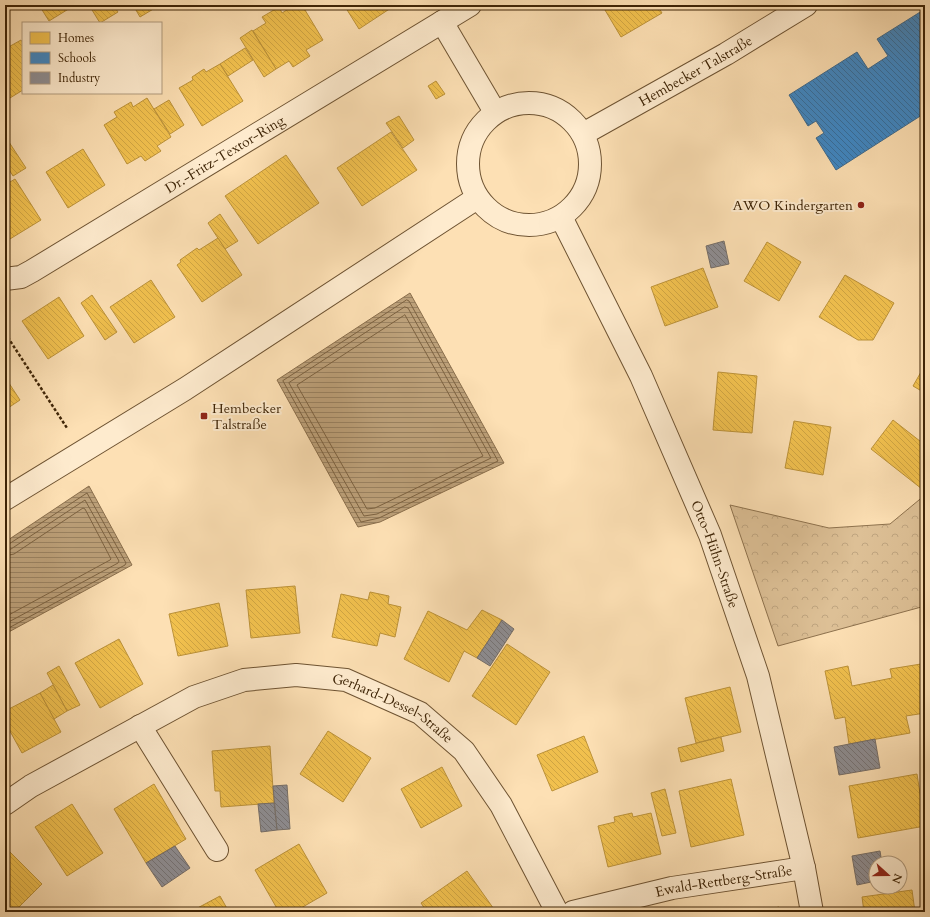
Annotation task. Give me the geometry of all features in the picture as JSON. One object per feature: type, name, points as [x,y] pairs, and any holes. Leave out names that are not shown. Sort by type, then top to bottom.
[{"type":"street","name":"Dr.-Fritz-Textor-Ring","points":[[5,279],[21,277],[32,271],[470,5]]},
{"type":"street","name":"Hembecker Talstraße","points":[[583,134],[726,54],[806,5]]},
{"type":"street","points":[[442,22],[495,112]]},
{"type":"street","points":[[533,102],[553,107],[570,118],[583,134],[589,153],[589,174],[582,194],[569,210],[561,216],[551,221],[531,226],[510,223],[492,213],[477,198],[469,178],[468,156],[474,136],[487,119],[495,112],[514,104],[533,102]]},
{"type":"street","points":[[5,499],[185,389],[477,198]]},
{"type":"street","name":"Otto-Hühn-Straße","points":[[561,216],[641,376],[710,535],[758,676],[804,868],[812,912]]},
{"type":"street","name":"Gerhard-Dessel-Straße","points":[[5,804],[31,786],[194,697],[244,680],[296,675],[346,680],[420,713],[464,751],[501,805],[557,912]]},
{"type":"street","points":[[140,726],[216,850]]},
{"type":"street","name":"Ewald-Rettberg-Straße","points":[[573,912],[672,888],[804,868]]},
{"type":"path","points":[[5,332],[65,425]]},
{"type":"green space","points":[[925,495],[925,606],[778,646],[730,505],[829,528],[890,524]]},
{"type":"water","points":[[410,293],[504,463],[380,522],[358,527],[277,380]]},
{"type":"water","points":[[89,486],[132,565],[5,634],[5,542]]},
{"type":"building: Homes","points":[[39,5],[75,5],[49,21]]},
{"type":"building: Homes","points":[[89,5],[113,5],[118,12],[99,22]]},
{"type":"building: Homes","points":[[133,5],[160,5],[140,17]]},
{"type":"building: Homes","points":[[295,5],[302,5],[323,40],[306,50],[310,56],[293,67],[289,61],[276,69],[253,31],[266,23],[262,17],[279,7],[282,13]]},
{"type":"building: Homes","points":[[344,5],[394,5],[394,6],[359,29]]},
{"type":"building: Homes","points":[[602,5],[657,5],[662,13],[621,37]]},
{"type":"building: Homes","points":[[252,30],[276,69],[264,77],[240,38]]},
{"type":"building: Homes","points":[[21,40],[22,42],[22,91],[5,101],[5,49]]},
{"type":"building: Homes","points":[[245,48],[253,60],[228,76],[220,64]]},
{"type":"building: Homes","points":[[220,64],[243,101],[202,126],[179,88],[193,80],[192,77],[204,69],[206,72]]},
{"type":"building: Homes","points":[[436,81],[445,94],[436,99],[428,86]]},
{"type":"building: Homes","points":[[147,98],[171,137],[157,146],[161,151],[145,161],[141,156],[127,164],[104,125],[117,117],[114,112],[131,102],[133,107]]},
{"type":"building: Homes","points":[[169,100],[184,125],[170,134],[154,109]]},
{"type":"building: Homes","points":[[399,116],[414,140],[403,148],[386,123]]},
{"type":"building: Homes","points":[[391,132],[417,170],[362,206],[337,168]]},
{"type":"building: Homes","points":[[5,136],[26,168],[13,176],[5,163]]},
{"type":"building: Homes","points":[[83,149],[105,185],[68,208],[46,172]]},
{"type":"building: Homes","points":[[286,155],[319,203],[258,244],[225,196]]},
{"type":"building: Homes","points":[[15,179],[41,220],[5,242],[5,185]]},
{"type":"building: Homes","points":[[220,214],[238,241],[225,249],[208,223]]},
{"type":"building: Homes","points":[[218,238],[242,275],[202,302],[177,265],[181,262],[180,260],[197,248],[199,250]]},
{"type":"building: Homes","points":[[767,242],[801,262],[779,301],[744,281]]},
{"type":"building: Homes","points":[[703,268],[718,307],[665,326],[651,287]]},
{"type":"building: Homes","points":[[845,275],[894,303],[873,340],[858,340],[819,317]]},
{"type":"building: Homes","points":[[151,280],[175,317],[134,343],[110,307]]},
{"type":"building: Homes","points":[[92,295],[117,332],[105,340],[81,303]]},
{"type":"building: Homes","points":[[59,297],[84,336],[48,359],[22,321]]},
{"type":"building: Homes","points":[[925,365],[925,393],[913,386]]},
{"type":"building: Homes","points":[[718,372],[757,376],[752,433],[713,430]]},
{"type":"building: Homes","points":[[5,377],[20,400],[5,410]]},
{"type":"building: Homes","points":[[893,420],[925,445],[925,485],[922,489],[871,449]]},
{"type":"building: Homes","points":[[794,421],[831,427],[823,475],[785,468]]},
{"type":"building: Homes","points":[[295,586],[300,633],[251,638],[246,590]]},
{"type":"building: Homes","points":[[370,592],[389,596],[388,604],[401,607],[395,637],[380,633],[377,646],[332,637],[341,594],[368,600]]},
{"type":"building: Homes","points":[[219,603],[228,646],[178,656],[169,614]]},
{"type":"building: Homes","points":[[482,610],[502,620],[477,658],[464,651],[449,682],[404,659],[428,611],[467,630]]},
{"type":"building: Homes","points":[[119,639],[143,684],[100,708],[75,663]]},
{"type":"building: Homes","points":[[507,644],[550,672],[516,725],[472,696]]},
{"type":"building: Homes","points":[[921,664],[925,684],[925,713],[906,716],[910,733],[849,744],[845,717],[835,719],[825,671],[848,666],[852,686],[892,678],[890,669]]},
{"type":"building: Homes","points":[[59,666],[80,705],[67,711],[47,673]]},
{"type":"building: Homes","points":[[53,685],[67,711],[54,719],[40,693]]},
{"type":"building: Homes","points":[[730,687],[741,732],[696,743],[685,698]]},
{"type":"building: Homes","points":[[40,693],[61,732],[22,753],[5,722],[5,711]]},
{"type":"building: Homes","points":[[328,731],[371,758],[343,802],[300,774]]},
{"type":"building: Homes","points":[[584,736],[598,772],[552,791],[537,755]]},
{"type":"building: Homes","points":[[721,737],[724,751],[681,762],[678,748]]},
{"type":"building: Homes","points":[[270,746],[274,803],[221,807],[220,791],[215,791],[212,751]]},
{"type":"building: Homes","points":[[442,767],[462,806],[421,828],[401,789]]},
{"type":"building: Homes","points":[[917,774],[925,826],[858,838],[849,786]]},
{"type":"building: Homes","points":[[731,779],[744,835],[691,847],[679,791]]},
{"type":"building: Homes","points":[[154,784],[186,839],[146,863],[114,809]]},
{"type":"building: Homes","points":[[665,789],[676,833],[662,836],[651,793]]},
{"type":"building: Homes","points":[[72,804],[103,853],[67,876],[35,827]]},
{"type":"building: Homes","points":[[632,813],[633,817],[651,813],[661,854],[608,867],[598,826],[615,822],[614,817]]},
{"type":"building: Homes","points":[[299,844],[327,893],[294,912],[279,912],[255,870]]},
{"type":"building: Homes","points":[[5,847],[42,884],[14,912],[5,912]]},
{"type":"building: Homes","points":[[467,871],[496,912],[427,912],[421,903]]},
{"type":"building: Homes","points":[[912,890],[915,912],[864,912],[862,897],[876,895],[908,895],[908,891]]},
{"type":"building: Homes","points":[[220,896],[229,912],[190,912]]},
{"type":"building: Homes","points":[[779,907],[780,912],[754,912]]},
{"type":"building: Schools","points":[[925,9],[925,113],[836,170],[816,138],[824,133],[816,121],[808,126],[789,95],[857,52],[868,69],[888,56],[877,39]]},
{"type":"building: Industry","points":[[724,241],[729,264],[711,268],[706,246]]},
{"type":"building: Industry","points":[[502,620],[514,629],[490,666],[477,658]]},
{"type":"building: Industry","points":[[875,739],[880,768],[839,775],[834,747]]},
{"type":"building: Industry","points":[[287,785],[290,829],[277,830],[273,786]]},
{"type":"building: Industry","points":[[274,803],[277,830],[261,832],[258,804]]},
{"type":"building: Industry","points":[[175,846],[190,868],[162,887],[146,863]]},
{"type":"building: Industry","points":[[880,851],[881,855],[868,855],[868,883],[857,885],[852,856]]},
{"type":"place","name":"AWO Kindergarten","points":[[861,205]]},
{"type":"place","name":"Hembecker Talstraße","points":[[204,416]]}]
